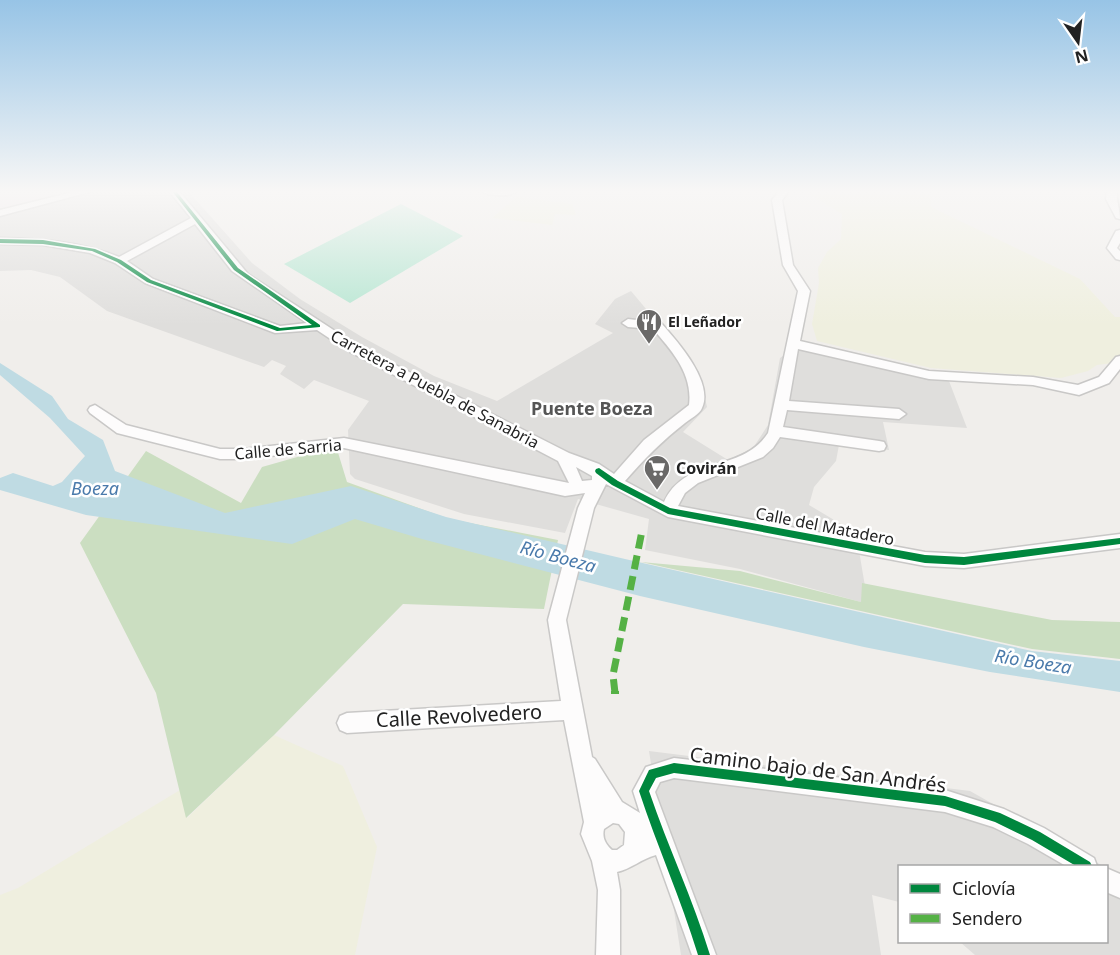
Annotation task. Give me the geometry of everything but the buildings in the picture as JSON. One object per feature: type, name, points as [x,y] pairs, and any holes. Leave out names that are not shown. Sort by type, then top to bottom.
[{"type":"street","points":[[119,261],[170,236]]},
{"type":"street","name":"Carretera a Puebla de Sanabria","points":[[210,236],[236,269],[318,326],[354,349],[564,457],[589,484]]},
{"type":"street","points":[[668,511],[681,487],[754,456],[770,444],[782,405],[804,291],[790,269],[782,236]]},
{"type":"street","points":[[1119,236],[1112,248],[1120,257]]},
{"type":"street","points":[[0,241],[67,245],[93,250],[119,261],[149,281],[279,330],[318,326]]},
{"type":"street","points":[[595,822],[572,710],[557,620],[589,484],[649,444],[696,407],[698,398],[689,369],[657,326],[628,323]]},
{"type":"street","points":[[794,344],[929,375],[1033,381],[1079,390],[1104,380],[1120,360]]},
{"type":"street","points":[[782,405],[900,414]]},
{"type":"street","name":"Calle de Sarria","points":[[95,410],[122,429],[220,454],[243,454],[344,443],[565,490],[589,484]]},
{"type":"street","points":[[775,431],[879,446]]},
{"type":"street","name":"Calle del Matadero","points":[[589,484],[668,511],[925,559],[964,561],[1120,541]]},
{"type":"street","name":"Calle Revolvedero","points":[[347,723],[572,710]]},
{"type":"street","points":[[581,755],[618,811],[635,826],[637,838],[620,856],[609,890],[608,955]]},
{"type":"street","name":"Camino bajo de San Andrés","points":[[648,803],[644,791],[653,774],[674,768],[945,801],[996,817],[1036,836],[1083,865]]},
{"type":"street","points":[[661,843],[620,856],[594,844],[592,833],[595,822],[603,813],[648,803],[704,955]]},
{"type":"shaded area","points":[[0,236],[228,236],[252,263],[300,299],[362,337],[434,376],[497,401],[613,333],[595,324],[615,299],[631,291],[699,372],[707,407],[683,432],[728,460],[753,448],[768,425],[780,358],[797,346],[912,375],[949,381],[967,428],[883,422],[889,450],[839,445],[836,461],[814,487],[809,505],[856,533],[868,604],[740,569],[645,550],[649,519],[578,499],[565,533],[464,514],[355,479],[350,474],[348,430],[369,401],[314,380],[304,389],[280,374],[286,366],[272,360],[264,367],[107,311],[60,277],[31,270],[0,271]]},
{"type":"shaded area","points":[[649,751],[970,791],[1101,865],[898,865],[898,902],[872,895],[881,955],[681,955]]},
{"type":"shaded area","points":[[1108,869],[1120,876],[1120,955],[975,955],[961,943],[1108,943]]},
{"type":"green space","points":[[339,236],[463,236],[350,303],[284,264]]},
{"type":"green space","points":[[841,236],[990,236],[1080,279],[1115,317],[1120,317],[1120,362],[1097,365],[1088,371],[1061,378],[931,368],[817,341],[812,324],[819,283],[818,268],[827,252],[841,239]]},
{"type":"green space","points":[[336,446],[347,482],[449,519],[558,540],[544,609],[403,604],[274,735],[186,818],[156,693],[80,543],[146,451],[241,503],[262,467]]},
{"type":"green space","points":[[641,562],[740,571],[861,602],[862,583],[1052,620],[1120,622],[1120,659],[1032,649]]},
{"type":"green space","points":[[274,735],[343,766],[377,847],[355,955],[0,955],[0,895],[18,888],[180,790],[187,818]]},
{"type":"water","name":"Boeza","points":[[0,363],[52,396],[68,419],[103,440],[115,471],[225,513],[351,486],[446,517],[625,559],[1032,651],[1120,661],[1120,692],[990,672],[864,647],[640,596],[422,539],[355,519],[292,544],[86,515],[0,490],[0,478],[13,473],[53,486],[62,482],[85,456],[50,418],[0,375]]},
{"type":"marked path","points":[[615,694],[613,675],[642,531]]},
{"type":"cycle path","points":[[209,236],[236,269],[318,326]]},
{"type":"cycle path","points":[[0,241],[43,242],[93,250],[119,261],[149,281],[279,330],[318,326]]},
{"type":"cycle path","points":[[599,471],[615,483],[668,511],[925,559],[964,561],[1120,541]]},
{"type":"cycle path","points":[[704,955],[644,791],[653,774],[674,768],[945,801],[996,817],[1036,836],[1084,865]]},
{"type":"place","name":"El Leñador","points":[[649,345]]},
{"type":"place","name":"Covirán","points":[[657,491]]},
{"type":"district","name":"Puente Boeza","points":[[592,409]]},
{"type":"water label","name":"Río Boeza","points":[[558,557]]},
{"type":"water label","name":"Río Boeza","points":[[1033,662]]}]
